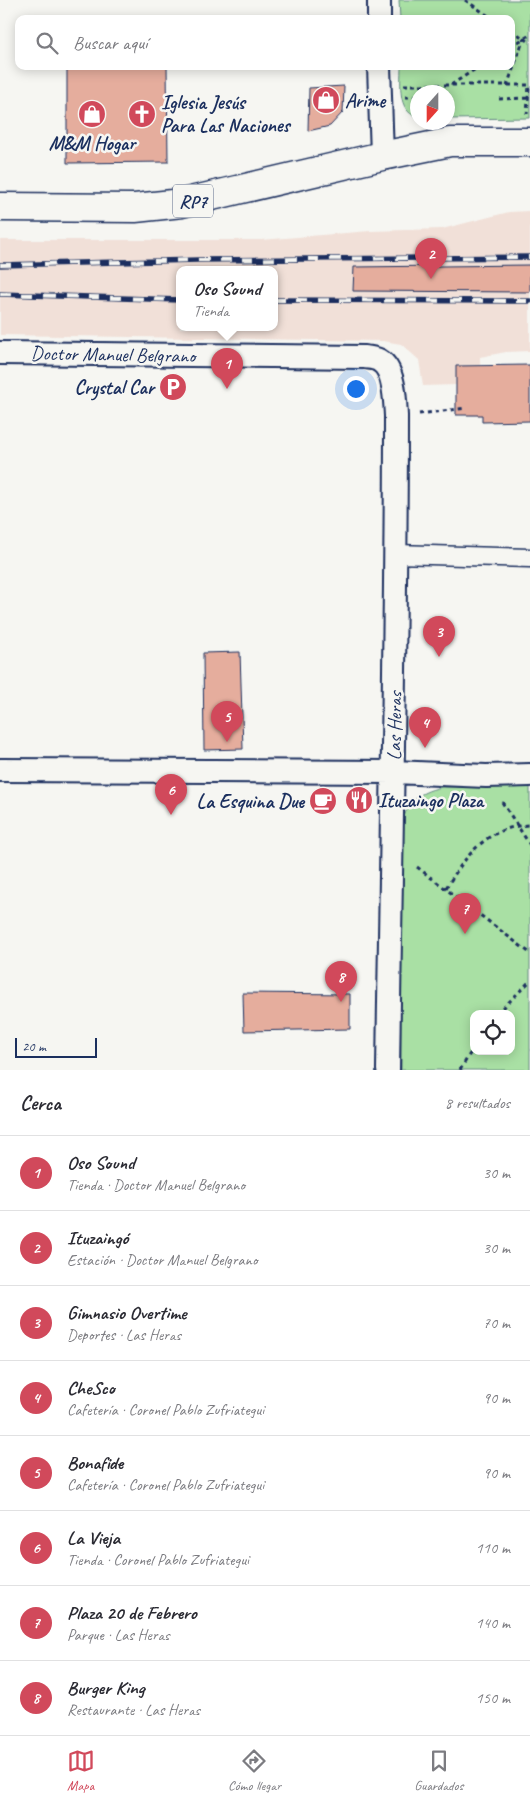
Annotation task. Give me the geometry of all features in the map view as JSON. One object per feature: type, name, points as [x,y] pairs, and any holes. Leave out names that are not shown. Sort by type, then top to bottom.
[{"type":"main road","name":"RP7","points":[[0,207],[136,208],[182,203],[450,142],[527,142]]},
{"type":"street","points":[[379,0],[379,15]]},
{"type":"street","points":[[379,75],[382,156]]},
{"type":"street","name":"Doctor Manuel Belgrano","points":[[0,353],[365,356],[380,360],[387,368],[393,382]]},
{"type":"street","name":"Las Heras","points":[[388,1070],[396,554],[396,416],[393,382]]},
{"type":"street","points":[[396,554],[530,558]]},
{"type":"street","points":[[0,770],[394,772],[486,776],[530,775]]},
{"type":"path","points":[[465,0],[488,15]]},
{"type":"path","points":[[515,32],[530,42]]},
{"type":"path","points":[[515,44],[530,35]]},
{"type":"path","points":[[515,63],[524,38]]},
{"type":"path","points":[[379,75],[450,85],[474,70]]},
{"type":"path","points":[[507,86],[513,70]]},
{"type":"path","points":[[455,85],[529,86],[527,142]]},
{"type":"path","points":[[498,99],[528,98]]},
{"type":"path","points":[[396,416],[466,408]]},
{"type":"path","points":[[486,776],[530,845]]},
{"type":"path","points":[[446,888],[470,853],[498,832],[517,825],[530,825]]},
{"type":"path","points":[[391,845],[530,953]]},
{"type":"path","points":[[501,1010],[530,981]]},
{"type":"path","points":[[460,1070],[470,1054]]},
{"type":"shaded area","points":[[530,211],[530,351],[506,352],[480,357],[481,416],[458,415],[456,385],[423,386],[419,360],[401,344],[383,341],[0,335],[0,240],[261,240],[370,231],[442,229],[509,212]]},
{"type":"green space","points":[[399,0],[530,0],[530,118],[455,119],[455,85],[410,85],[410,113],[406,109],[401,89],[401,70],[515,70],[515,15],[400,15]]},
{"type":"green space","points":[[442,787],[530,787],[530,1070],[401,1070],[400,829],[409,806],[425,792]]},
{"type":"building","points":[[67,70],[167,70],[168,162],[67,163]]},
{"type":"building","name":"Arime","points":[[344,86],[343,112],[330,126],[308,131],[309,88]]},
{"type":"building","points":[[530,265],[530,292],[353,291],[354,267]]},
{"type":"building","points":[[530,365],[530,421],[482,422],[482,415],[456,415],[456,366]]},
{"type":"building","points":[[240,652],[243,749],[204,750],[203,653]]},
{"type":"building","points":[[243,993],[350,994],[350,1029],[244,1031]]},
{"type":"railway","points":[[0,265],[198,260],[530,257]]},
{"type":"railway","points":[[0,294],[176,300]]},
{"type":"railway","points":[[278,300],[530,301]]},
{"type":"place","name":"Arime","points":[[326,100]]},
{"type":"place","name":"M&M Hogar","points":[[92,114]]},
{"type":"place","name":"Iglesia Jesús Para Las Naciones","points":[[142,114]]},
{"type":"place","name":"Ituzaingó","points":[[431,279]]},
{"type":"place","name":"Crystal Car","points":[[173,387]]},
{"type":"place","name":"Oso Sound","points":[[227,389]]},
{"type":"place","name":"Gimnasio Overtime","points":[[439,657]]},
{"type":"place","name":"Bonafide","points":[[227,742]]},
{"type":"place","name":"CheSco","points":[[425,748]]},
{"type":"place","name":"Ituzaingo Plaza","points":[[359,800]]},
{"type":"place","name":"La Esquina Due","points":[[323,801]]},
{"type":"place","name":"La Vieja","points":[[171,815]]},
{"type":"place","name":"Plaza 20 de Febrero","points":[[465,934]]},
{"type":"place","name":"Burger King","points":[[341,1002]]}]
